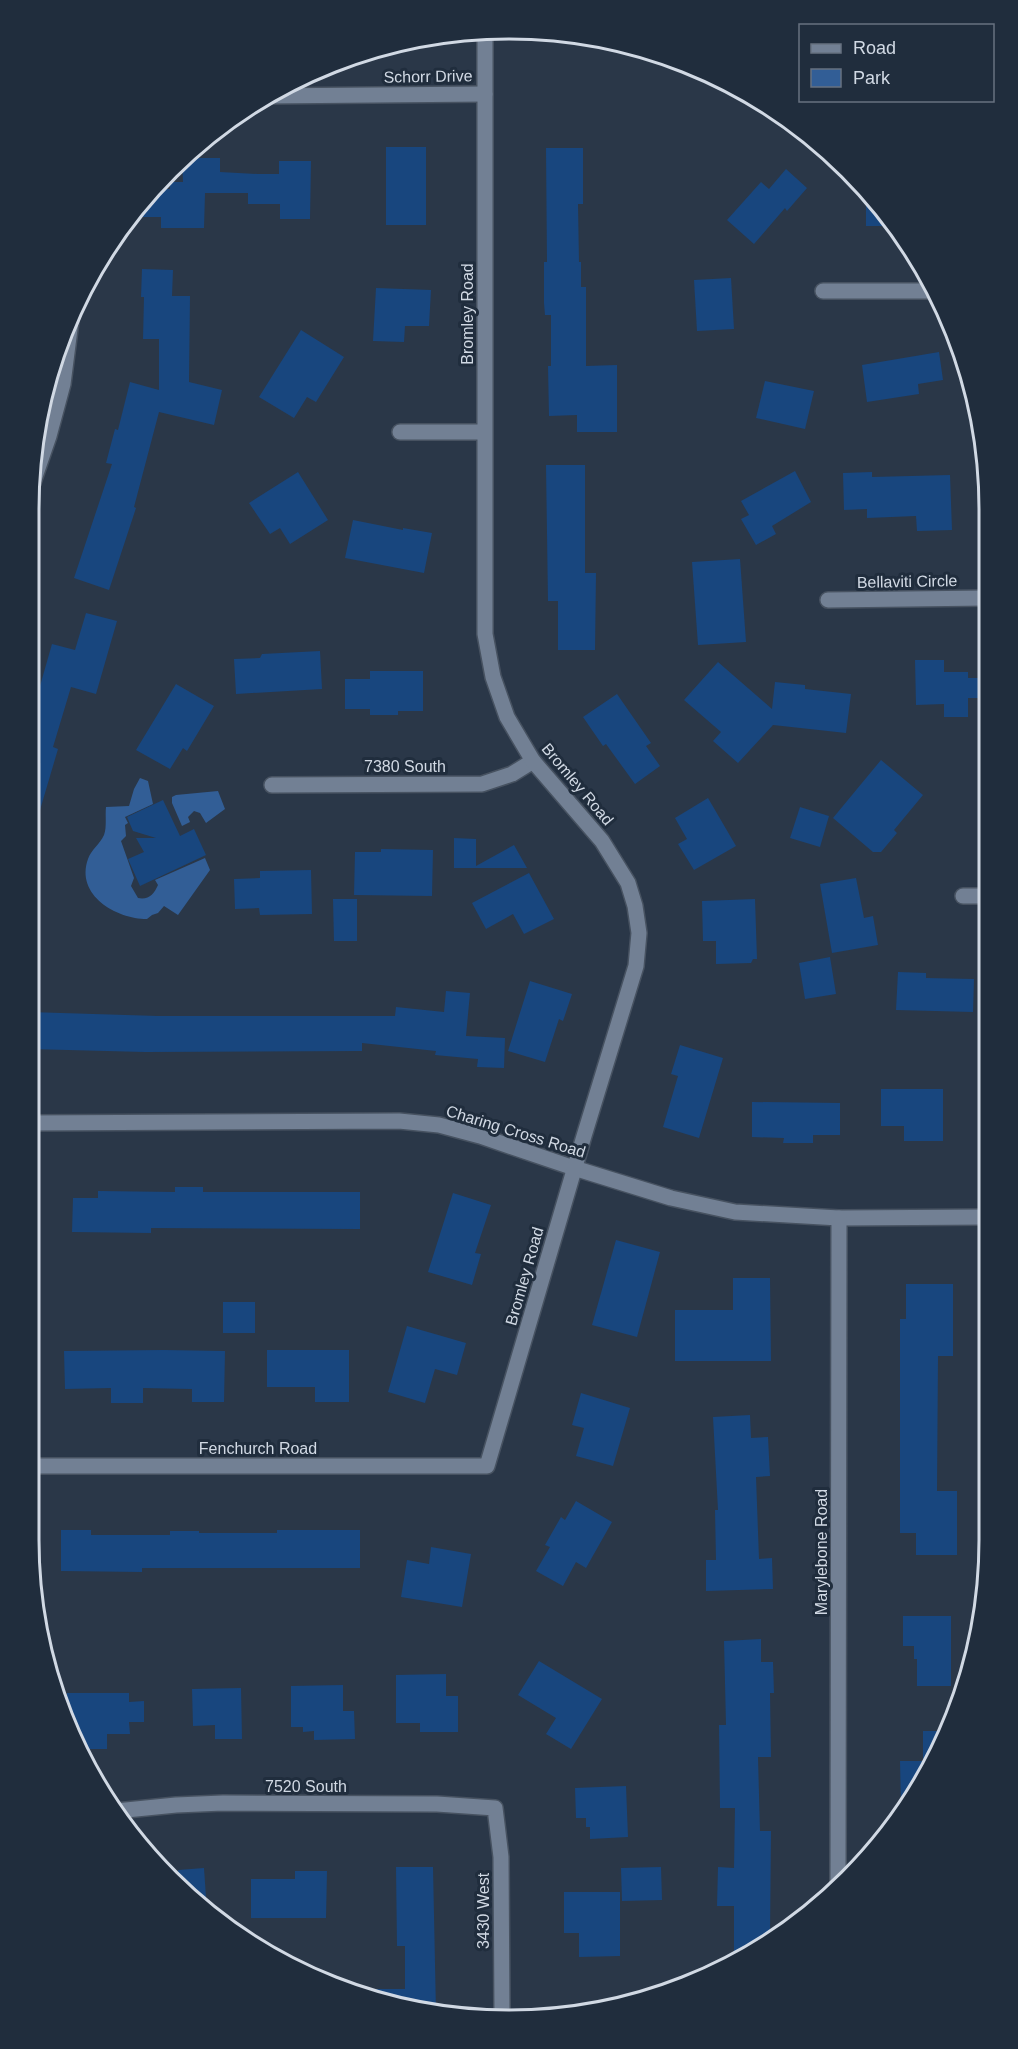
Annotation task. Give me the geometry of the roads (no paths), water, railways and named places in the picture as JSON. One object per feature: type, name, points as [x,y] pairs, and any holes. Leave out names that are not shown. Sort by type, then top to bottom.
[{"type":"street","name":"Bromley Road","points":[[485,40],[485,634],[493,677],[507,717],[533,762],[602,841],[628,884],[635,906],[639,933],[636,966],[487,1466]]},
{"type":"street","name":"Schorr Drive","points":[[285,96],[485,94]]},
{"type":"street","points":[[824,291],[925,291]]},
{"type":"street","points":[[46,427],[63,384],[67,349]]},
{"type":"street","points":[[400,432],[484,432]]},
{"type":"street","name":"Bellaviti Circle","points":[[828,600],[979,598]]},
{"type":"street","name":"7380 South","points":[[272,785],[482,784],[512,774],[533,762]]},
{"type":"street","points":[[963,896],[979,896]]},
{"type":"street","name":"Charing Cross Road","points":[[39,1123],[399,1121],[439,1125],[480,1136],[671,1198],[735,1212],[839,1218],[979,1217]]},
{"type":"street","name":"Marylebone Road","points":[[838,1875],[839,1218]]},
{"type":"street","name":"Fenchurch Road","points":[[39,1466],[487,1466]]},
{"type":"street","name":"7520 South","points":[[125,1810],[223,1803],[437,1804],[495,1808]]},
{"type":"street","name":"3430 West","points":[[495,1808],[501,1857],[502,2010]]}]
